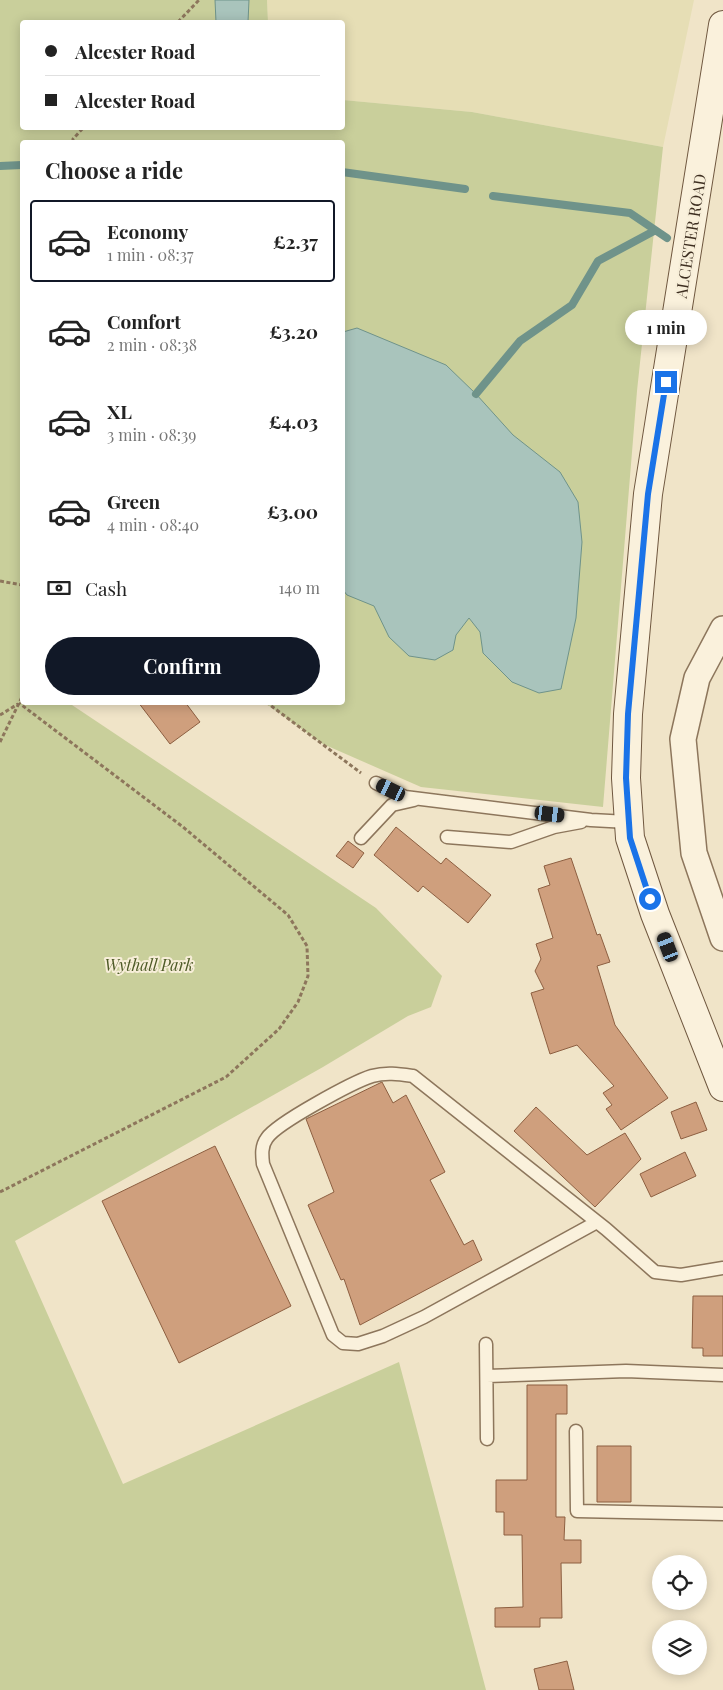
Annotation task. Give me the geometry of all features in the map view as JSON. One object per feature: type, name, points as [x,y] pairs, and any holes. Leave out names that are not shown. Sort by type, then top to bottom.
[{"type":"street","name":"ALCESTER ROAD","points":[[723,25],[718,85],[648,494],[628,714],[626,778],[630,838],[656,914],[723,1087]]},
{"type":"street","points":[[723,629],[697,678],[683,739],[694,853],[723,938]]},
{"type":"lane","points":[[376,783],[406,797],[591,820],[628,822]]},
{"type":"lane","points":[[361,838],[392,805],[419,799]]},
{"type":"lane","points":[[447,837],[512,842],[554,828],[591,820]]},
{"type":"lane","points":[[596,1222],[424,1317],[383,1336],[358,1344],[343,1342],[333,1335],[264,1164],[262,1151],[266,1138],[276,1129],[345,1089],[370,1077],[391,1073],[413,1076],[596,1222],[655,1272],[681,1275],[723,1268]]},
{"type":"lane","points":[[486,1344],[488,1376],[487,1439]]},
{"type":"lane","points":[[488,1376],[626,1371],[723,1375]]},
{"type":"lane","points":[[576,1431],[577,1511],[723,1514]]},
{"type":"path","points":[[180,20],[199,0]]},
{"type":"path","points":[[73,140],[81,130]]},
{"type":"path","points":[[0,582],[20,584]]},
{"type":"path","points":[[0,715],[19,704]]},
{"type":"path","points":[[0,742],[19,704]]},
{"type":"path","points":[[0,1192],[226,1077],[279,1029],[298,1002],[308,976],[307,946],[288,915],[183,828],[20,705]]},
{"type":"path","points":[[270,705],[376,783]]},
{"type":"shaded area","points":[[267,0],[694,0],[663,147],[472,112],[345,100],[345,20],[268,20]]},
{"type":"green space","name":"Wythall Park","points":[[0,0],[267,0],[268,20],[20,20],[20,130],[345,130],[345,100],[472,112],[663,147],[637,391],[603,807],[421,787],[323,744],[268,705],[345,705],[345,140],[20,140],[20,705],[72,705],[376,908],[442,976],[431,1007],[408,1016],[323,1067],[15,1241],[123,1484],[399,1362],[486,1690],[0,1690]]},
{"type":"water","points":[[215,0],[249,0],[248,20],[216,20]]},
{"type":"water","points":[[357,328],[446,365],[476,394],[513,435],[560,472],[578,502],[582,542],[576,618],[561,689],[539,693],[512,682],[483,653],[480,632],[469,618],[456,635],[453,650],[435,660],[409,656],[389,637],[374,606],[345,592],[345,331]]},
{"type":"building","points":[[140,705],[187,705],[200,722],[170,744]]},
{"type":"building","points":[[396,827],[441,864],[446,858],[491,895],[468,923],[423,886],[418,892],[374,855]]},
{"type":"building","points":[[348,841],[364,853],[353,868],[336,856]]},
{"type":"building","points":[[571,858],[597,935],[600,934],[610,962],[597,966],[615,1025],[668,1098],[621,1130],[606,1109],[612,1105],[603,1093],[614,1086],[577,1045],[550,1054],[531,993],[544,989],[535,971],[541,959],[536,944],[553,938],[538,889],[550,885],[544,866]]},
{"type":"building","points":[[382,1082],[393,1103],[406,1095],[445,1172],[430,1180],[464,1245],[473,1240],[482,1260],[360,1325],[344,1279],[341,1280],[308,1205],[334,1192],[306,1119]]},
{"type":"building","points":[[696,1102],[707,1130],[681,1139],[671,1112]]},
{"type":"building","points":[[536,1107],[587,1155],[625,1133],[641,1159],[595,1207],[514,1131]]},
{"type":"building","points":[[215,1146],[291,1306],[179,1363],[102,1201]]},
{"type":"building","points":[[685,1152],[696,1176],[651,1197],[640,1174]]},
{"type":"building","points":[[693,1296],[723,1296],[723,1356],[703,1356],[703,1348],[692,1348]]},
{"type":"building","points":[[527,1385],[567,1385],[567,1414],[556,1414],[556,1517],[565,1517],[564,1540],[581,1540],[581,1563],[561,1563],[562,1618],[540,1618],[540,1627],[495,1627],[495,1608],[523,1607],[522,1535],[504,1535],[504,1512],[496,1512],[496,1480],[527,1480]]},
{"type":"building","points":[[597,1446],[631,1446],[631,1502],[597,1502]]},
{"type":"building","points":[[567,1661],[574,1690],[539,1690],[534,1669]]},
{"type":"waterway","points":[[0,166],[20,165]]},
{"type":"waterway","points":[[345,172],[465,189]]},
{"type":"waterway","points":[[493,196],[630,213],[667,238]]},
{"type":"waterway","points":[[476,394],[520,341],[572,305],[598,261],[654,231]]},
{"type":"route","points":[[650,899],[630,838],[626,778],[628,714],[648,494],[666,382]]}]
